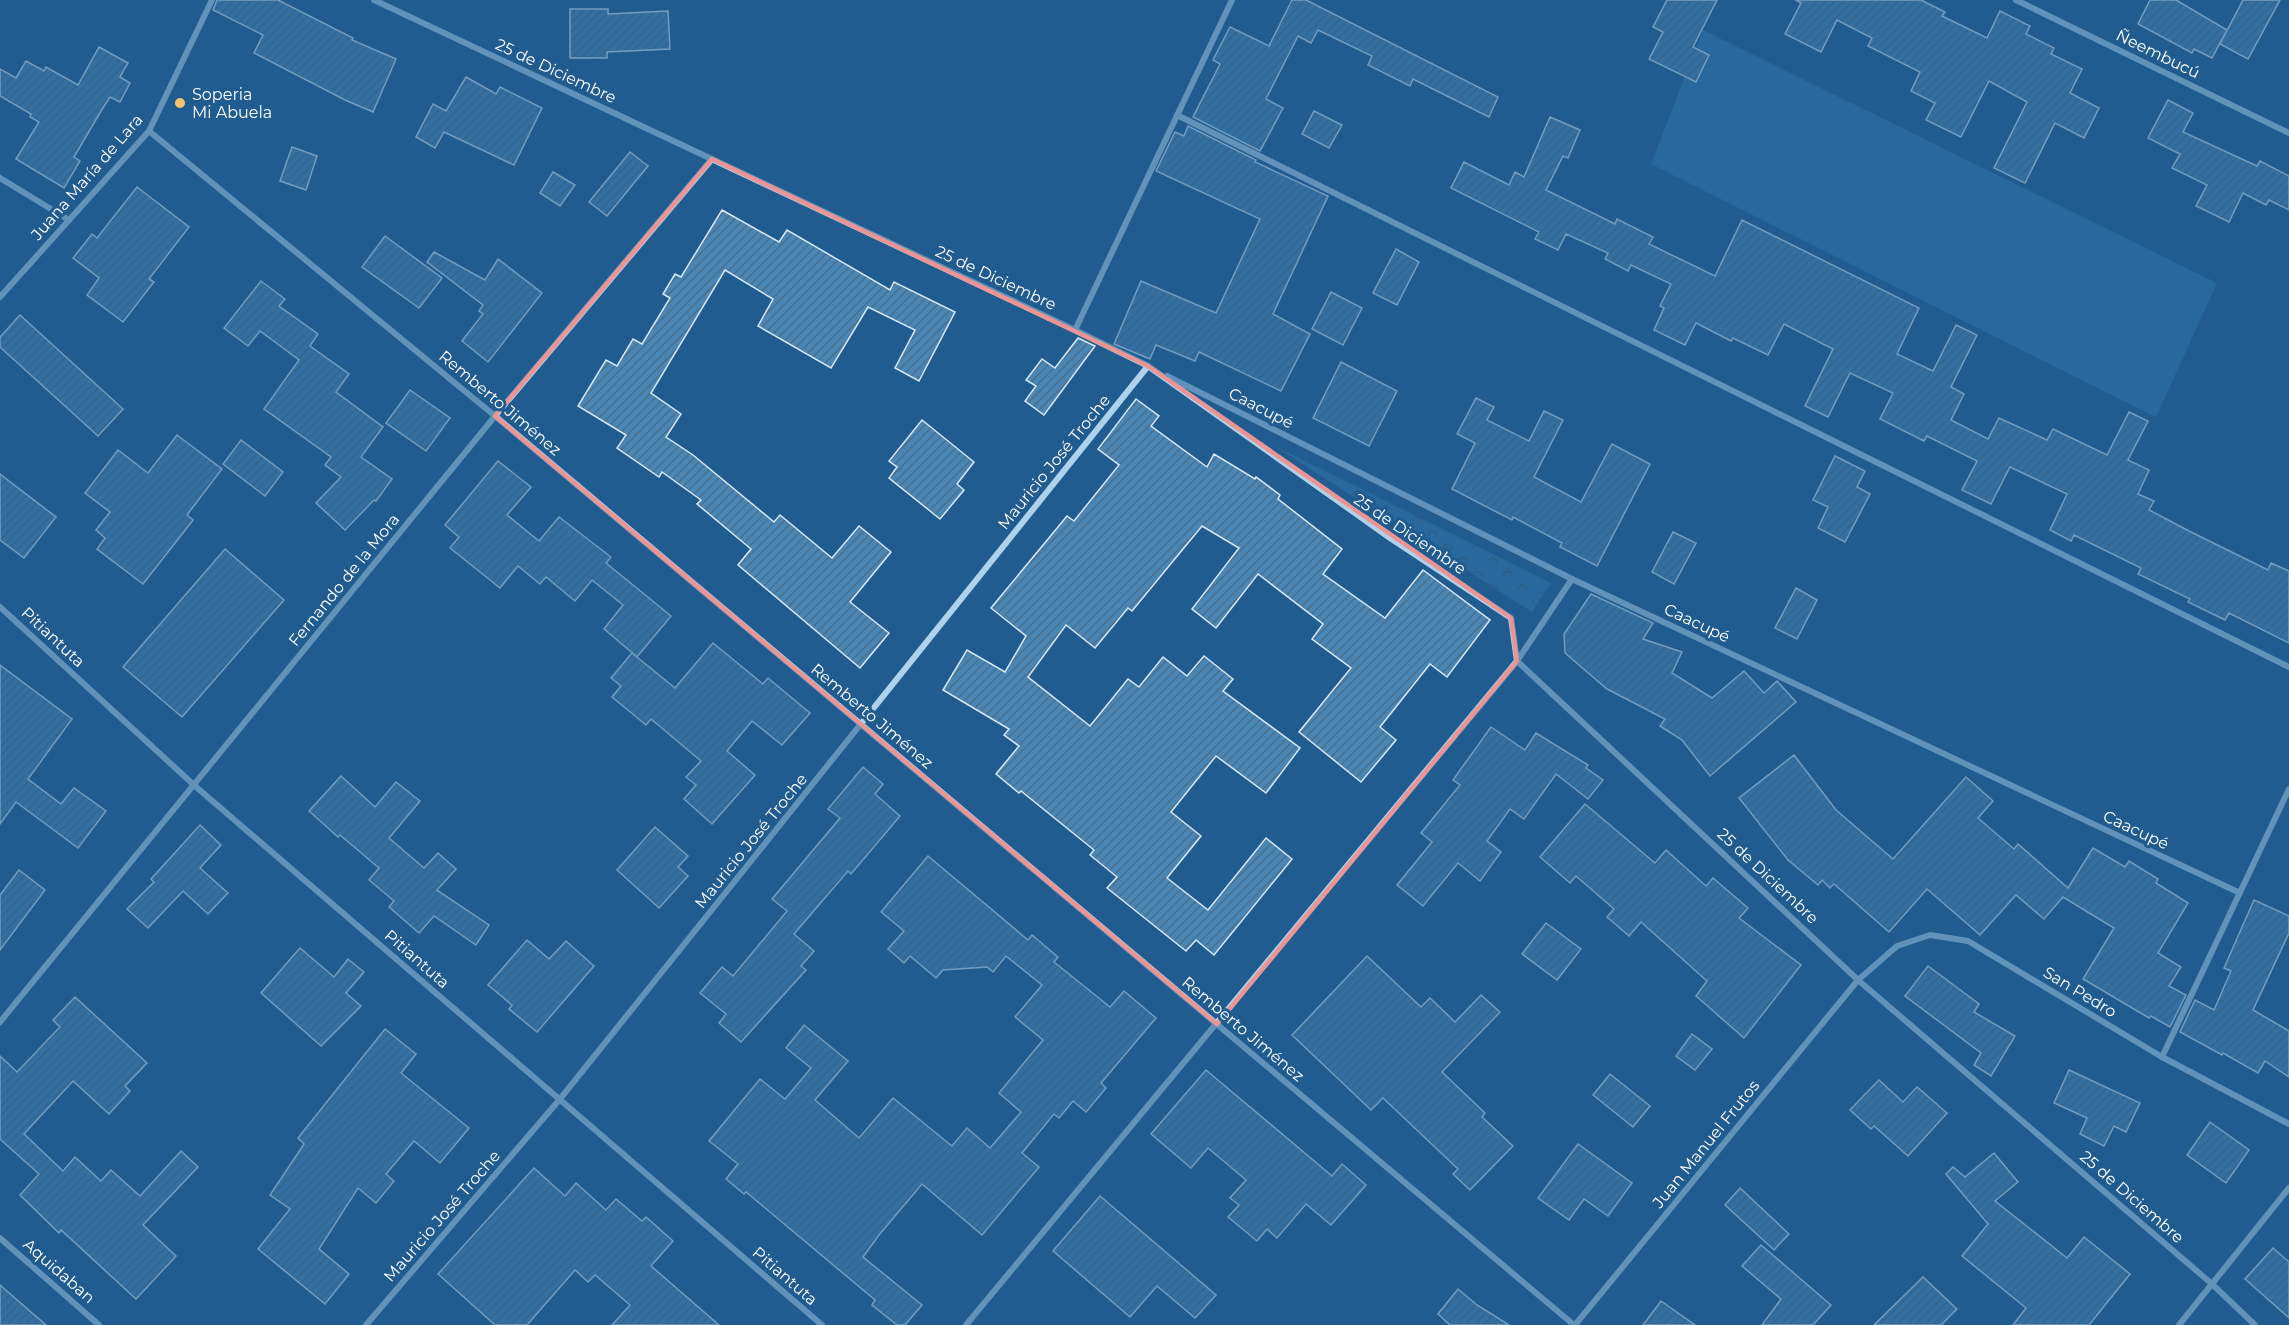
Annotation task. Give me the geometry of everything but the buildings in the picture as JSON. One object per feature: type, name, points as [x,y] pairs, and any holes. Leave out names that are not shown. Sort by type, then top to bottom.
[{"type":"street","name":"Juana María de Lara","points":[[0,297],[149,131],[212,0]]},
{"type":"street","name":"25 de Diciembre","points":[[374,0],[1148,366],[1381,531],[1511,618],[1517,661],[1858,980],[2212,1284],[2255,1325]]},
{"type":"street","points":[[1075,330],[1232,0]]},
{"type":"street","name":"Ñeembucú","points":[[2016,0],[2289,133]]},
{"type":"street","points":[[1177,115],[2289,667]]},
{"type":"street","name":"Remberto Jiménez","points":[[149,131],[495,416],[1575,1325]]},
{"type":"street","name":"Fernando de la Mora","points":[[0,1022],[495,416],[712,159]]},
{"type":"street","points":[[0,178],[69,220]]},
{"type":"street","name":"Caacupé","points":[[1148,366],[1572,579],[2240,893]]},
{"type":"street","name":"Mauricio José Troche","points":[[366,1325],[560,1099],[1148,366]]},
{"type":"street","points":[[966,1325],[1517,661],[1572,579]]},
{"type":"street","name":"Pitiantuta","points":[[0,607],[195,786],[822,1325]]},
{"type":"street","points":[[2162,1057],[2289,789]]},
{"type":"street","name":"San Pedro","points":[[1858,980],[1896,946],[1930,935],[1968,941],[2162,1057],[2289,1124]]},
{"type":"street","name":"Juan Manuel Frutos","points":[[1575,1325],[1858,980]]},
{"type":"street","points":[[2179,1325],[2289,1188]]},
{"type":"street","name":"Aquidaban","points":[[0,1238],[99,1325]]},
{"type":"highlighted area","points":[[712,159],[1148,366],[1511,618],[1517,661],[1217,1024],[495,416]]},
{"type":"green space","points":[[1703,30],[2217,283],[2156,417],[1651,164]]},
{"type":"green space","points":[[1273,445],[1551,583],[1532,612]]},
{"type":"place","name":"Soperia Mi Abuela","points":[[180,103]]}]
